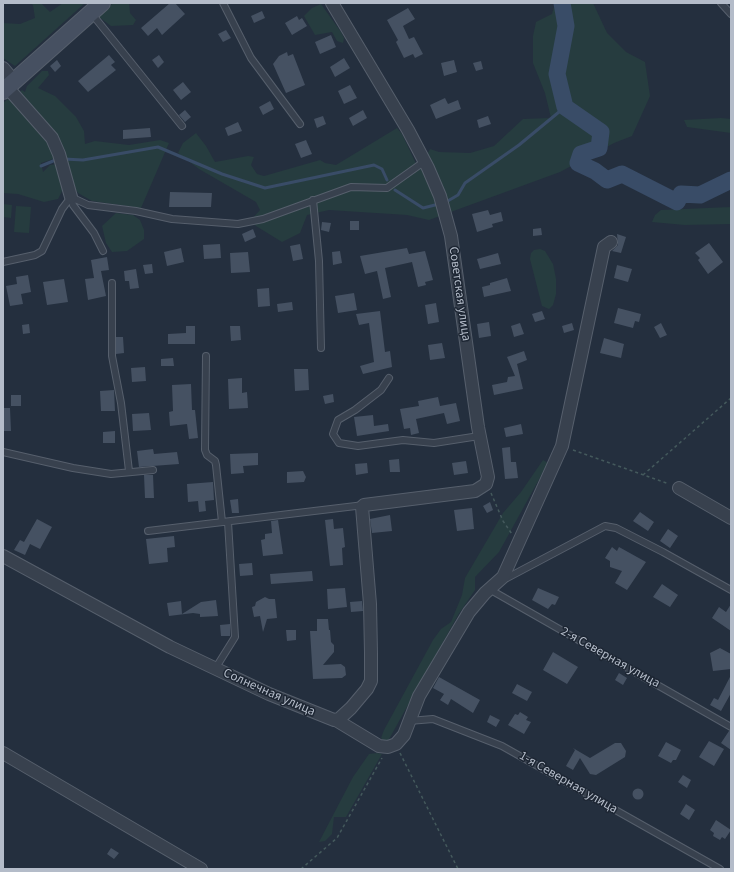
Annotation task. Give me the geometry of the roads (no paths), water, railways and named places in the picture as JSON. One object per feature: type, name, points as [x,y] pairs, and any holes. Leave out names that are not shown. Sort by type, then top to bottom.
[{"type":"main road","points":[[8,86],[96,8]]},
{"type":"street","name":"Советская улица","points":[[332,3],[425,161],[444,208],[451,236],[479,436],[488,477],[486,484],[475,491],[363,506]]},
{"type":"street","points":[[3,68],[8,86],[52,138],[59,154],[71,197]]},
{"type":"street","points":[[409,721],[419,696],[440,658],[469,612],[488,589],[501,579],[562,446],[604,247],[610,242]]},
{"type":"street","points":[[679,488],[731,518]]},
{"type":"street","points":[[336,720],[351,708],[370,681],[370,604],[363,506]]},
{"type":"street","name":"Солнечная улица","points":[[3,556],[140,631],[215,669],[278,699],[336,720],[379,746],[392,746],[404,735],[409,721]]},
{"type":"street","points":[[3,753],[201,869]]},
{"type":"lane","points":[[223,3],[251,58],[300,124]]},
{"type":"lane","points":[[721,3],[731,14]]},
{"type":"lane","points":[[96,8],[182,126]]},
{"type":"lane","points":[[71,197],[88,205],[136,211],[172,219],[238,224],[263,219],[351,187],[387,188],[425,161]]},
{"type":"lane","points":[[71,197],[73,205],[94,233],[103,251]]},
{"type":"lane","points":[[3,262],[35,255],[42,251],[62,209],[71,197]]},
{"type":"lane","points":[[313,200],[319,261],[320,348]]},
{"type":"lane","points":[[112,283],[112,356],[121,403],[128,471]]},
{"type":"lane","points":[[206,356],[205,450],[207,455],[215,461],[216,465],[225,522],[235,637],[215,669]]},
{"type":"lane","points":[[389,378],[381,390],[355,410],[338,420],[333,434],[339,443],[358,446],[403,440],[434,443],[479,436]]},
{"type":"lane","points":[[3,452],[88,471],[111,474],[128,471],[153,470]]},
{"type":"lane","points":[[148,531],[363,506]]},
{"type":"lane","points":[[501,579],[507,578],[605,526],[616,528],[731,590]]},
{"type":"lane","name":"2-я Северная улица","points":[[488,589],[731,727]]},
{"type":"lane","name":"1-я Северная улица","points":[[409,721],[433,719],[502,746],[720,869]]},
{"type":"waterway","points":[[562,3],[566,26],[557,74],[565,107],[601,132],[599,148],[581,154],[578,163],[595,171],[607,180],[622,174],[677,202],[681,194],[700,195],[731,180]]},
{"type":"waterway","points":[[446,202],[458,195],[465,183],[519,145],[565,107]]},
{"type":"waterway","points":[[64,159],[83,160],[158,147],[222,174],[265,188],[374,165],[382,169],[387,180]]},
{"type":"waterway","points":[[41,166],[58,159]]},
{"type":"waterway","points":[[395,190],[423,208],[439,204]]}]
